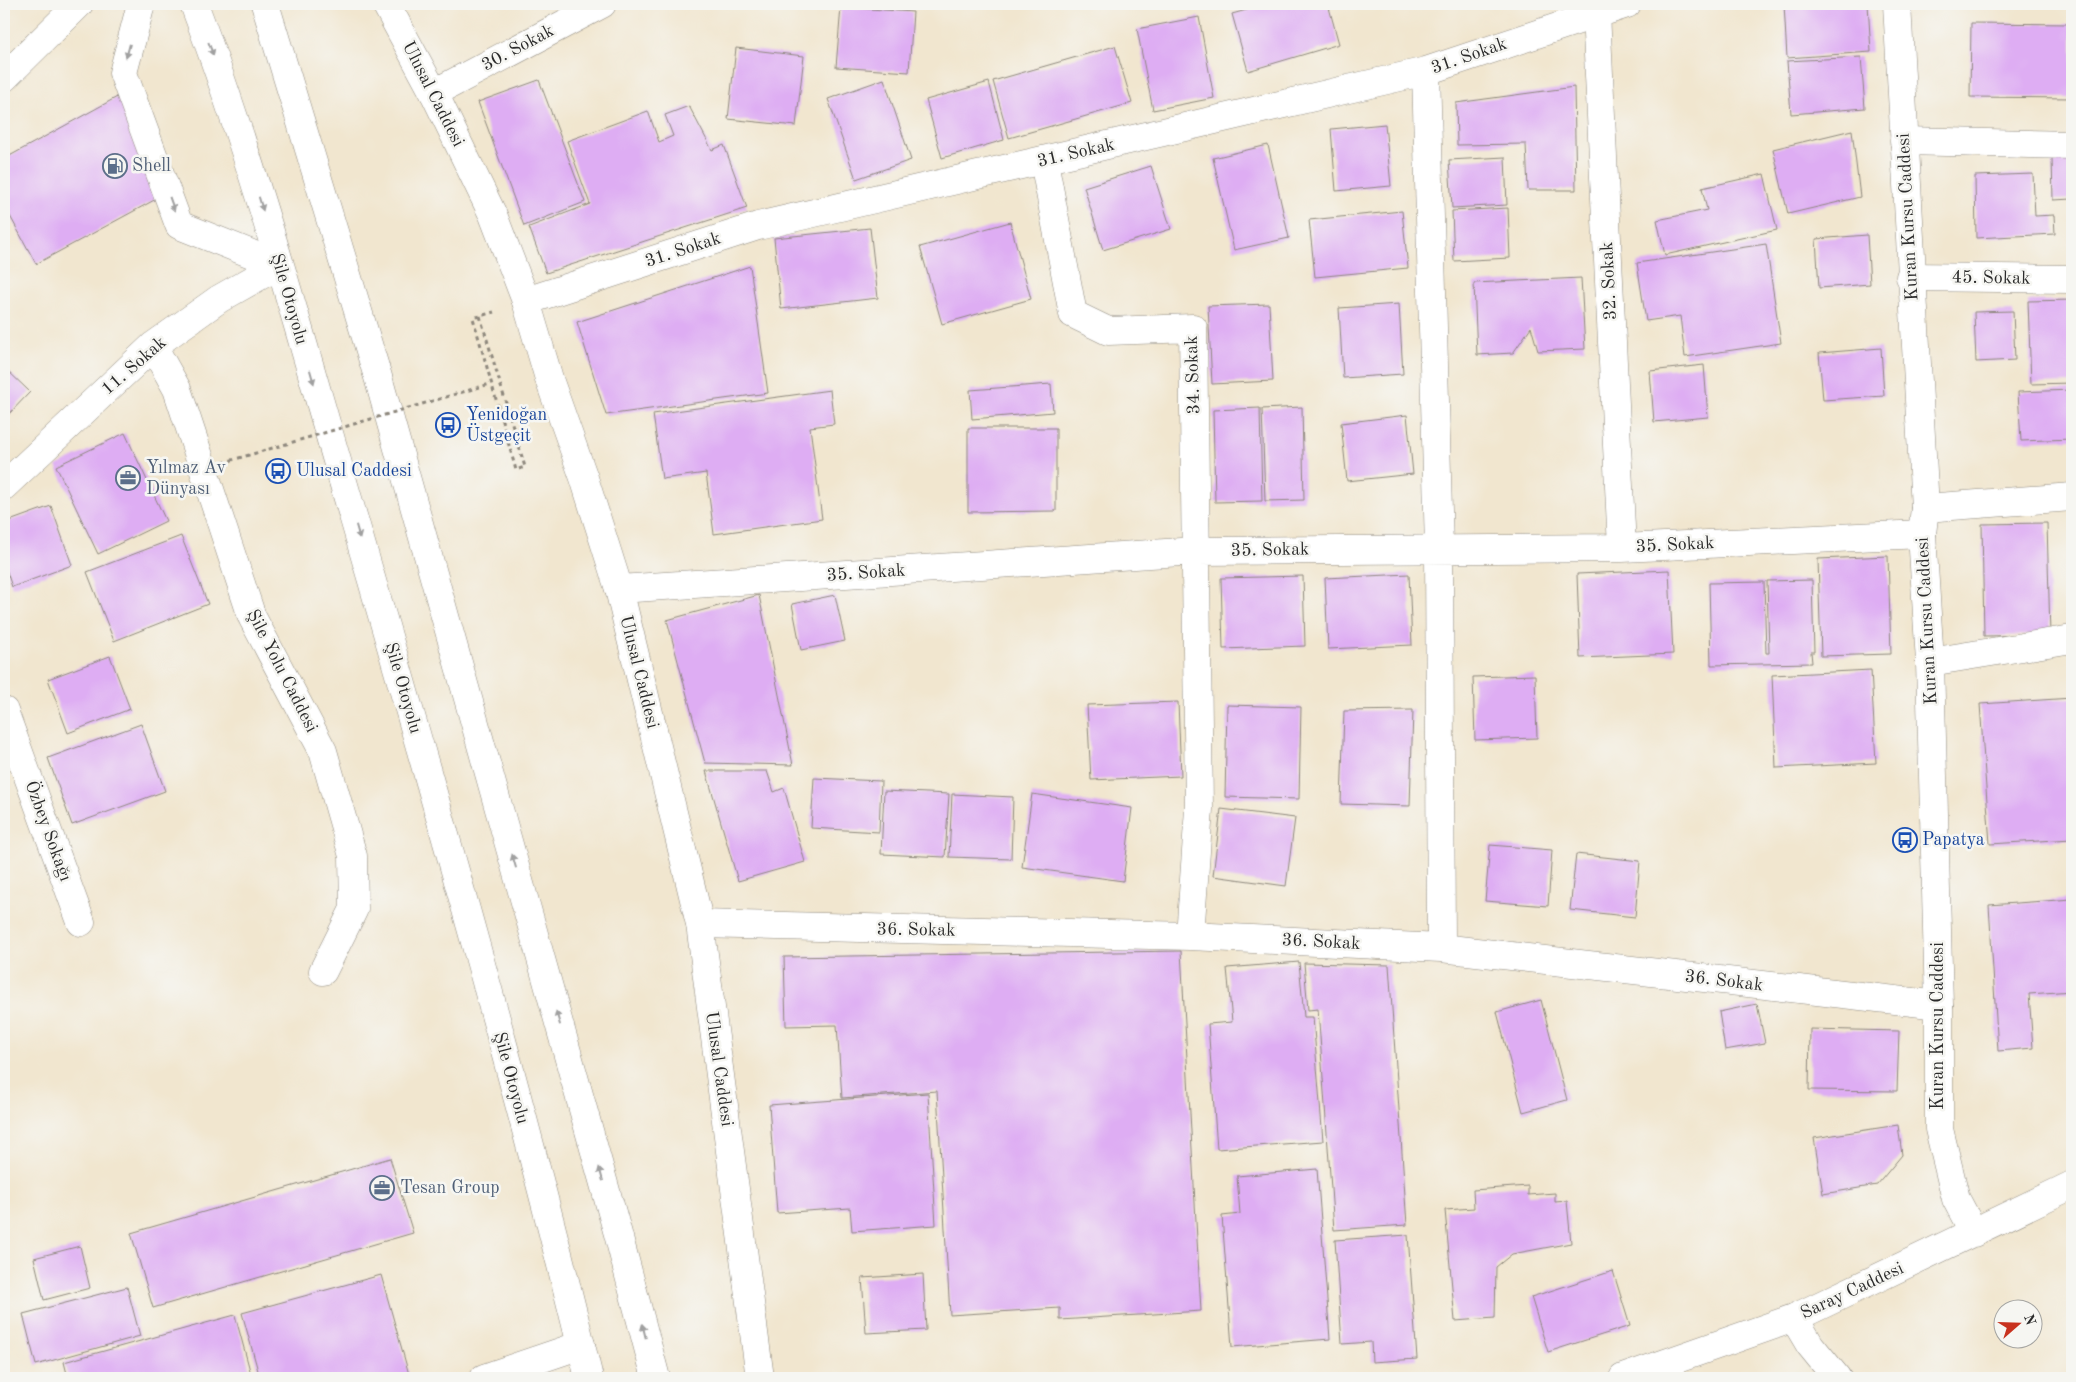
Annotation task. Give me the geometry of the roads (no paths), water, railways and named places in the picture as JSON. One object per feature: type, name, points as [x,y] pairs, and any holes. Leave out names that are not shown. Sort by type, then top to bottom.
[{"type":"main road","points":[[4,78],[79,4]]},
{"type":"main road","points":[[141,4],[123,73],[179,225],[279,265]]},
{"type":"main road","name":"Şile Otoyolu","points":[[194,4],[222,78],[433,788],[547,1211],[589,1378]]},
{"type":"main road","points":[[265,4],[383,396],[626,1263],[656,1378]]},
{"type":"main road","name":"Ulusal Caddesi","points":[[386,4],[434,93],[494,215],[526,301],[550,382],[584,478],[619,589],[700,924],[760,1378]]},
{"type":"main road","name":"30. Sokak","points":[[434,93],[602,4]]},
{"type":"main road","name":"31. Sokak","points":[[526,301],[758,226],[1044,161],[1426,70],[1627,4]]},
{"type":"main road","name":"Kuran Kursu Caddesi","points":[[1897,4],[1930,662],[1939,1005],[1939,1129],[1956,1199],[1974,1233]]},
{"type":"main road","name":"32. Sokak","points":[[1596,13],[1622,548]]},
{"type":"main road","points":[[1426,70],[1438,548],[1441,948]]},
{"type":"main road","points":[[1904,141],[2072,145]]},
{"type":"main road","name":"34. Sokak","points":[[1044,161],[1073,314],[1108,332],[1193,328],[1196,551]]},
{"type":"main road","name":"11. Sokak","points":[[4,486],[153,346],[220,299],[279,265]]},
{"type":"main road","name":"45. Sokak","points":[[1910,277],[2072,278]]},
{"type":"main road","name":"Şile Yolu Caddesi","points":[[153,346],[177,389],[252,617],[323,751],[353,856],[354,909],[323,971]]},
{"type":"main road","name":"35. Sokak","points":[[619,589],[1196,551],[1622,548],[1924,521],[2072,497]]},
{"type":"main road","points":[[1190,936],[1199,809],[1196,551]]},
{"type":"main road","points":[[1930,662],[2072,638]]},
{"type":"main road","name":"Özbey Sokağı","points":[[4,711],[81,922]]},
{"type":"main road","name":"36. Sokak","points":[[700,924],[1190,936],[1441,948],[1939,1005]]},
{"type":"main road","name":"Saray Caddesi","points":[[1623,1378],[1794,1318],[2072,1185]]},
{"type":"main road","points":[[1794,1318],[1810,1345],[1837,1378]]},
{"type":"main road","points":[[484,1378],[581,1345]]},
{"type":"place","name":"Shell","points":[[115,166]]},
{"type":"place","name":"Yenidoğan Üstgeçit","points":[[448,425]]},
{"type":"place","name":"Ulusal Caddesi","points":[[278,471]]},
{"type":"place","name":"Yılmaz Av Dünyası","points":[[128,478]]},
{"type":"place","name":"Papatya","points":[[1905,840]]},
{"type":"place","name":"Tesan Group","points":[[382,1188]]}]
